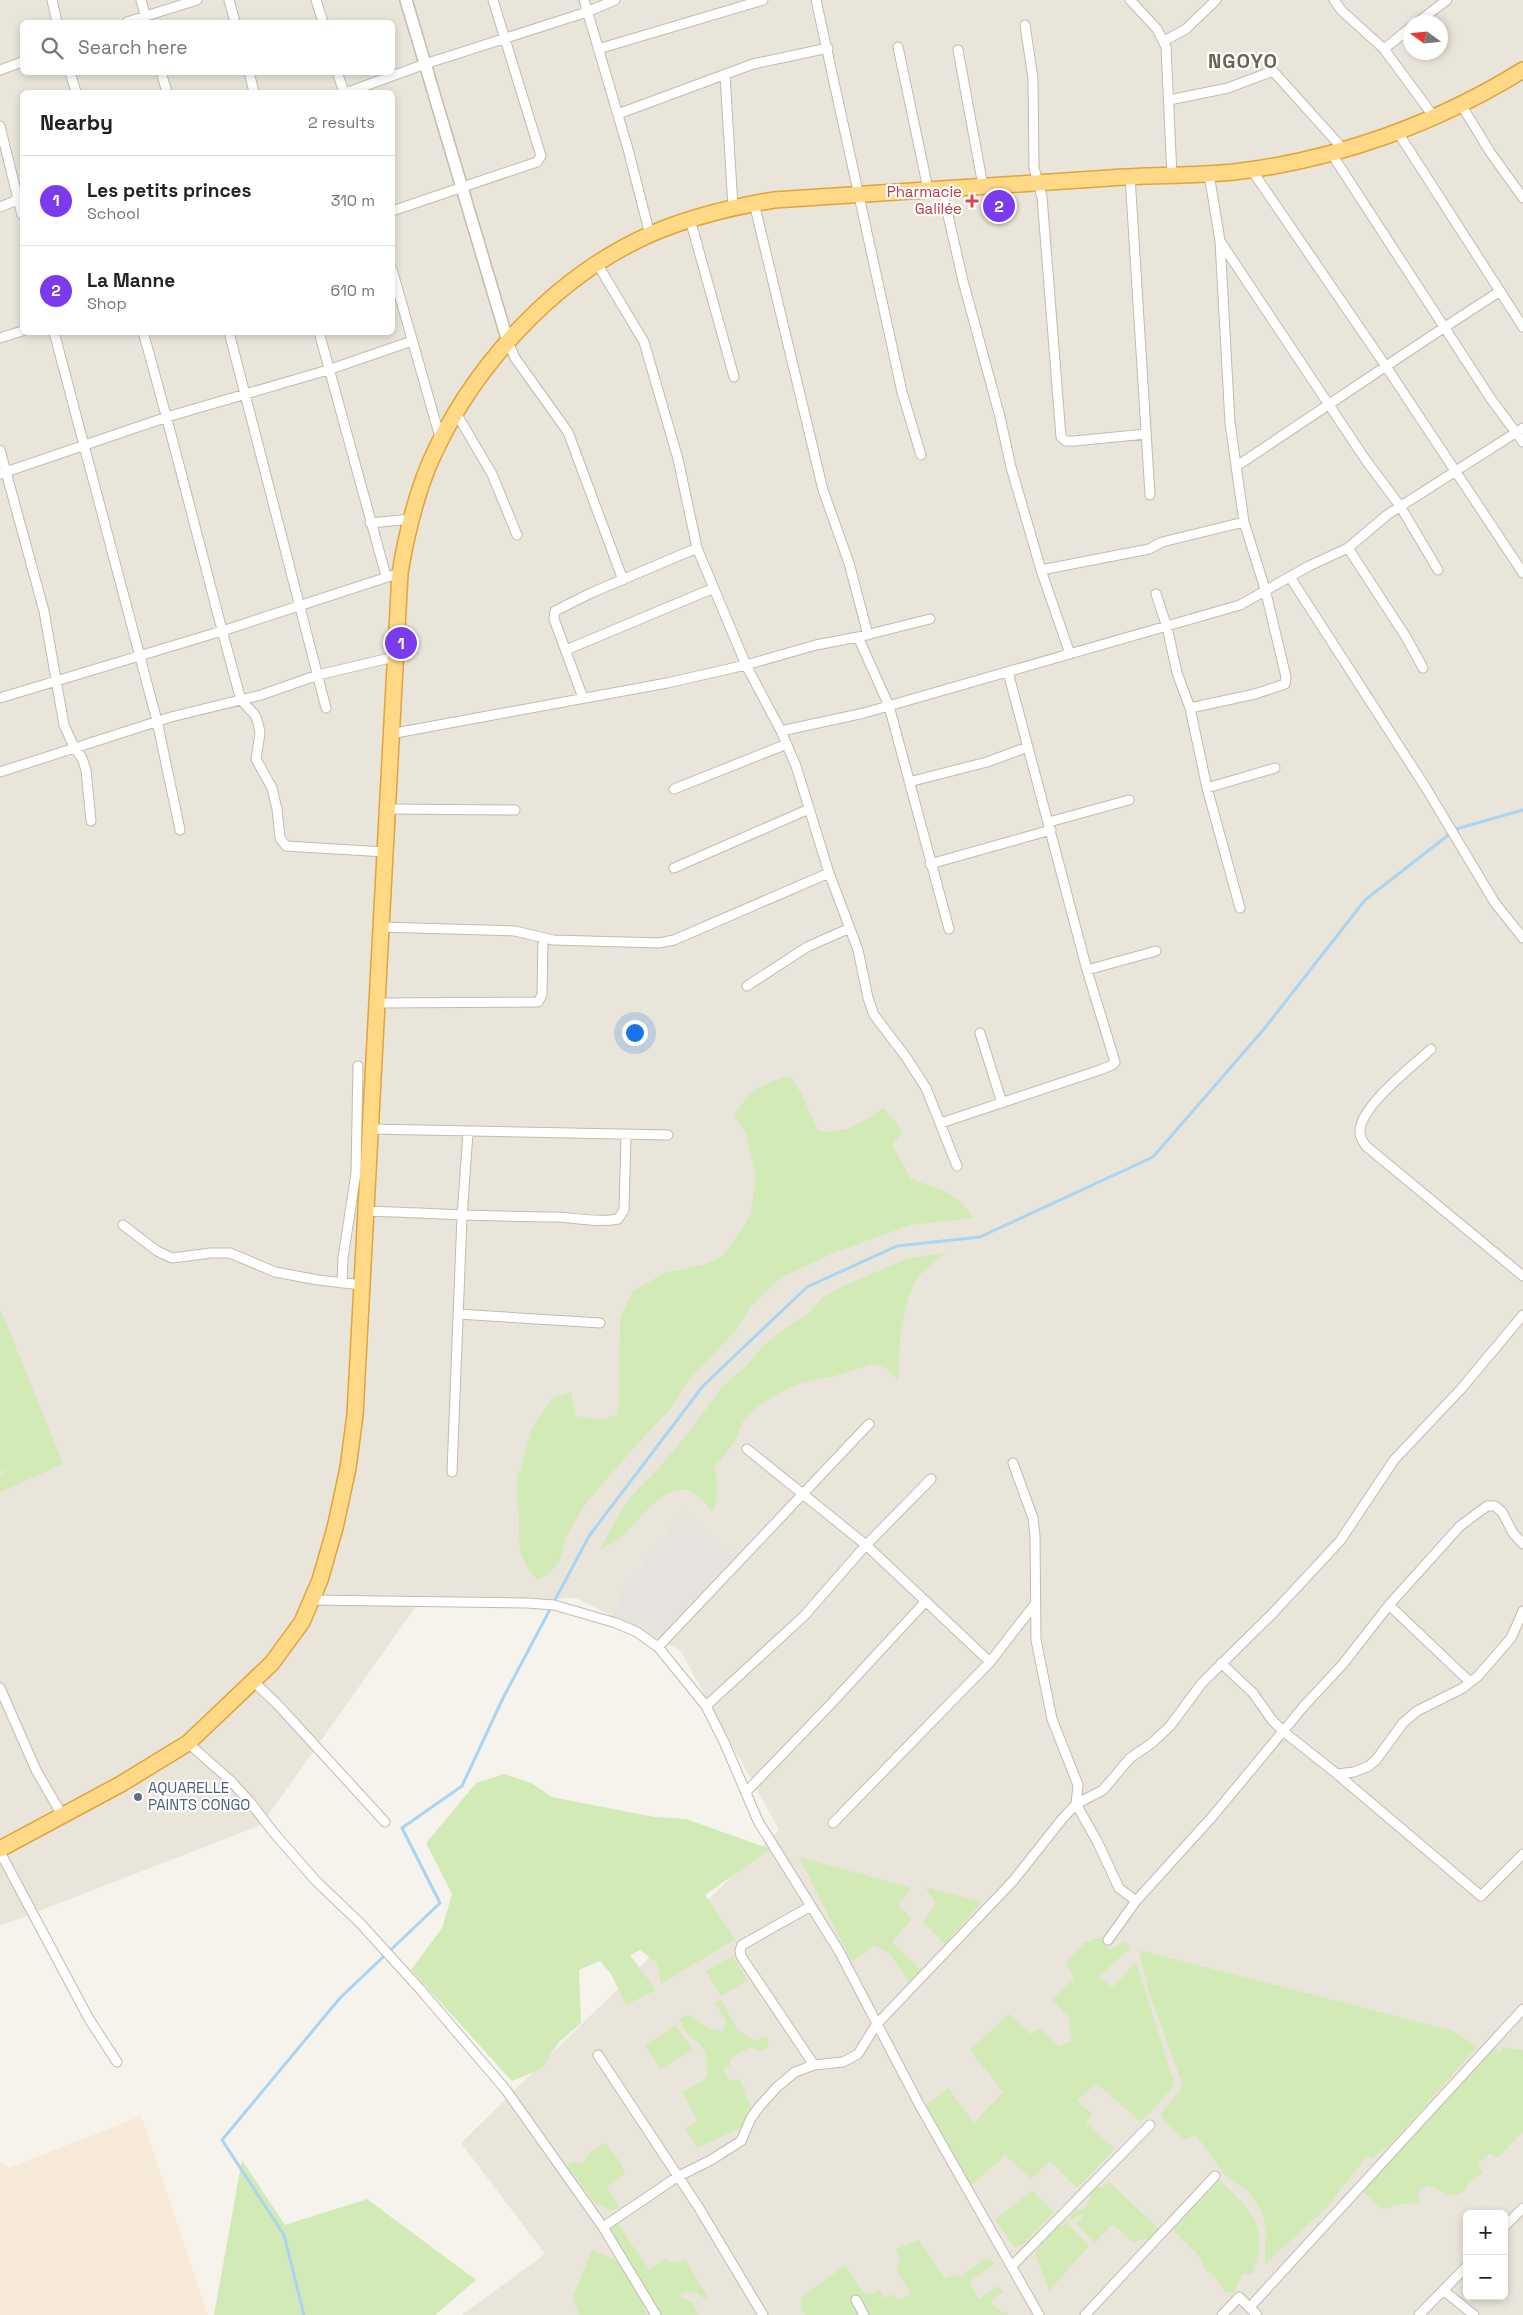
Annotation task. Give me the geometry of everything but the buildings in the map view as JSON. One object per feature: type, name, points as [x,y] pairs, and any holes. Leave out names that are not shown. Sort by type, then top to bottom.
[{"type":"highway","points":[[0,1851],[143,1771],[188,1743],[254,1682],[290,1640],[313,1600],[326,1564],[348,1468],[355,1415],[394,657],[393,575],[429,466],[441,441],[456,413],[508,342],[548,302],[598,265],[650,235],[690,219],[733,207],[754,203],[860,194],[1130,176],[1209,174],[1252,169],[1337,151],[1397,131],[1462,106],[1523,70]]},
{"type":"street","points":[[52,0],[57,20]]},
{"type":"street","points":[[140,0],[146,19],[197,0]]},
{"type":"street","points":[[229,0],[234,20]]},
{"type":"street","points":[[316,0],[321,20]]},
{"type":"street","points":[[406,0],[508,342],[515,358],[568,432],[623,580]]},
{"type":"street","points":[[395,210],[538,162],[541,156],[503,38],[493,0]]},
{"type":"street","points":[[584,0],[618,114],[650,235]]},
{"type":"street","points":[[395,75],[587,12],[615,0]]},
{"type":"street","points":[[598,48],[763,0]]},
{"type":"street","points":[[816,0],[902,392],[922,455]]},
{"type":"street","points":[[1130,0],[1157,29],[1166,47],[1172,176]]},
{"type":"street","points":[[1164,41],[1186,28],[1216,0]]},
{"type":"street","points":[[1334,0],[1342,11],[1384,49],[1434,117]]},
{"type":"street","points":[[1427,15],[1447,0]]},
{"type":"street","points":[[1025,25],[1032,78],[1034,168],[1042,197],[1050,278],[1061,437],[1066,441],[1074,441],[1146,434]]},
{"type":"street","points":[[1384,49],[1403,34]]},
{"type":"street","points":[[898,47],[935,189],[963,281],[1000,417],[1011,467],[1041,570],[1070,654]]},
{"type":"street","points":[[618,114],[725,76],[753,64],[828,48]]},
{"type":"street","points":[[958,50],[983,186]]},
{"type":"street","points":[[0,70],[20,63]]},
{"type":"street","points":[[1168,100],[1228,88],[1273,71],[1337,151],[1444,327],[1491,399],[1519,431],[1523,442]]},
{"type":"street","points":[[71,75],[75,90]]},
{"type":"street","points":[[162,75],[166,90]]},
{"type":"street","points":[[250,75],[254,90]]},
{"type":"street","points":[[338,75],[343,90]]},
{"type":"street","points":[[354,90],[395,75]]},
{"type":"street","points":[[725,76],[733,207]]},
{"type":"street","points":[[1462,106],[1490,152],[1523,198]]},
{"type":"street","points":[[0,126],[20,199],[0,207]]},
{"type":"street","points":[[1397,131],[1523,327]]},
{"type":"street","points":[[1252,169],[1523,573]]},
{"type":"street","points":[[1190,708],[1255,694],[1285,684],[1285,670],[1265,590],[1244,522],[1238,466],[1230,423],[1220,241],[1209,174]]},
{"type":"street","points":[[1130,176],[1150,495]]},
{"type":"street","points":[[754,203],[823,490],[848,564],[868,635]]},
{"type":"street","points":[[690,219],[734,377]]},
{"type":"street","points":[[1220,241],[1400,506],[1438,570]]},
{"type":"street","points":[[598,265],[644,342],[678,459],[697,548],[746,665],[787,744],[829,873],[858,950],[868,998],[874,1015],[886,1029],[926,1088],[956,1166]]},
{"type":"street","points":[[395,280],[441,441]]},
{"type":"street","points":[[1238,466],[1330,405],[1385,365],[1499,292]]},
{"type":"street","points":[[0,338],[20,332]]},
{"type":"street","points":[[55,335],[157,722],[180,830]]},
{"type":"street","points":[[144,335],[241,700],[255,715],[258,723],[260,733],[256,759],[275,799],[282,842],[290,846],[385,852]]},
{"type":"street","points":[[230,335],[326,708]]},
{"type":"street","points":[[0,698],[222,631],[299,604],[393,575],[370,523],[320,335]]},
{"type":"street","points":[[3,473],[84,443],[328,370],[412,341]]},
{"type":"street","points":[[456,413],[492,474],[517,535]]},
{"type":"street","points":[[781,731],[889,706],[1240,605],[1265,590],[1348,548],[1400,506],[1457,472],[1519,431]]},
{"type":"street","points":[[0,450],[3,473],[44,611],[64,725],[74,747],[82,758],[86,770],[91,821]]},
{"type":"street","points":[[370,523],[411,519]]},
{"type":"street","points":[[1041,570],[1149,549],[1162,542],[1244,522]]},
{"type":"street","points":[[583,698],[554,620],[556,611],[697,548]]},
{"type":"street","points":[[1348,548],[1406,637],[1423,668]]},
{"type":"street","points":[[1290,577],[1426,788],[1495,903],[1523,938]]},
{"type":"street","points":[[566,650],[714,588]]},
{"type":"street","points":[[1156,594],[1168,627],[1178,673],[1190,708],[1207,788],[1240,908]]},
{"type":"street","points":[[390,734],[746,665],[816,644],[858,638],[930,619]]},
{"type":"street","points":[[858,638],[889,706],[949,929]]},
{"type":"street","points":[[0,772],[74,747],[157,722],[241,700],[318,675],[394,657]]},
{"type":"street","points":[[941,1124],[1100,1070],[1112,1065],[1114,1062],[1087,970],[1008,672]]},
{"type":"street","points":[[674,789],[787,744]]},
{"type":"street","points":[[909,782],[986,762],[1028,747]]},
{"type":"street","points":[[1207,788],[1275,768]]},
{"type":"street","points":[[930,864],[1128,800]]},
{"type":"street","points":[[387,809],[515,810]]},
{"type":"street","points":[[674,868],[809,809]]},
{"type":"street","points":[[380,927],[515,931],[531,933],[543,938],[659,943],[674,940],[829,873]]},
{"type":"street","points":[[747,986],[807,948],[850,928]]},
{"type":"street","points":[[376,1004],[538,1002],[542,995],[543,938]]},
{"type":"street","points":[[1087,970],[1156,951]]},
{"type":"street","points":[[980,1033],[1002,1103]]},
{"type":"street","points":[[1431,1049],[1376,1101],[1361,1125],[1361,1139],[1366,1146],[1523,1276]]},
{"type":"street","points":[[342,1283],[343,1258],[356,1173],[358,1066]]},
{"type":"street","points":[[370,1129],[668,1135]]},
{"type":"street","points":[[452,1472],[462,1216],[468,1132]]},
{"type":"street","points":[[366,1211],[462,1216],[618,1219],[624,1210],[626,1134]]},
{"type":"street","points":[[123,1225],[157,1251],[172,1258],[211,1252],[230,1253],[275,1272],[362,1285]]},
{"type":"street","points":[[458,1314],[600,1324]]},
{"type":"street","points":[[603,2227],[677,2177],[711,2160],[741,2141],[751,2118],[777,2087],[795,2072],[814,2065],[851,2059],[858,2054],[876,2025],[1013,1881],[1076,1804],[1103,1790],[1130,1758],[1152,1743],[1170,1726],[1202,1683],[1274,1612],[1340,1542],[1394,1460],[1461,1389],[1523,1315]]},
{"type":"street","points":[[658,1647],[869,1424]]},
{"type":"street","points":[[746,1449],[866,1545],[990,1662]]},
{"type":"street","points":[[1013,1463],[1033,1518],[1036,1536],[1036,1640],[1052,1720],[1078,1785],[1076,1804],[1097,1841],[1119,1888],[1136,1901]]},
{"type":"street","points":[[706,1706],[804,1616],[866,1545],[931,1479]]},
{"type":"street","points":[[1108,1940],[1136,1901],[1284,1732],[1304,1706],[1343,1664],[1388,1605],[1460,1526],[1487,1506],[1495,1506],[1502,1512],[1513,1533],[1523,1544]]},
{"type":"street","points":[[313,1600],[554,1605],[616,1623],[636,1632],[658,1647],[706,1706],[758,1821],[839,1951],[876,2025],[1039,2315]]},
{"type":"street","points":[[746,1792],[926,1601]]},
{"type":"street","points":[[833,1823],[990,1662],[1035,1604]]},
{"type":"street","points":[[1388,1605],[1470,1682]]},
{"type":"street","points":[[1337,1774],[1354,1772],[1369,1766],[1376,1760],[1403,1723],[1417,1711],[1463,1688],[1470,1682],[1511,1638],[1523,1611]]},
{"type":"street","points":[[1221,1663],[1253,1693],[1272,1720],[1284,1732],[1337,1774],[1481,1896],[1523,1854]]},
{"type":"street","points":[[254,1682],[279,1706],[385,1822]]},
{"type":"street","points":[[0,1688],[36,1770],[62,1815]]},
{"type":"street","points":[[188,1743],[231,1781],[316,1881],[360,1923],[420,1989],[506,2090],[603,2227],[656,2315]]},
{"type":"street","points":[[0,1851],[84,2011],[117,2062]]},
{"type":"street","points":[[811,1906],[742,1945],[740,1951],[741,1956],[814,2065]]},
{"type":"street","points":[[1250,2307],[1523,2009]]},
{"type":"street","points":[[598,2056],[677,2177],[700,2208],[760,2314]]},
{"type":"street","points":[[1012,2266],[1150,2125]]},
{"type":"street","points":[[1085,2315],[1215,2176]]},
{"type":"street","points":[[1508,2223],[1523,2208]]},
{"type":"street","points":[[1419,2315],[1463,2270]]},
{"type":"street","points":[[1443,2290],[1474,2315]]},
{"type":"street","points":[[1222,2315],[1239,2297],[1257,2315]]},
{"type":"street","points":[[856,2300],[864,2315]]},
{"type":"shaded area","points":[[0,0],[1523,0],[1523,2315],[462,2315],[545,2254],[461,2143],[779,1830],[680,1650],[576,1598],[417,1605],[261,1825],[0,1926]]},
{"type":"shaded area","points":[[685,1511],[739,1562],[666,1640],[644,1624],[614,1616],[625,1588]]},
{"type":"shaded area","points":[[141,2116],[208,2315],[0,2315],[0,2161],[9,2168]]},
{"type":"green space","points":[[790,1076],[802,1095],[818,1131],[828,1132],[845,1129],[883,1108],[903,1131],[892,1145],[911,1179],[942,1190],[959,1200],[974,1218],[910,1225],[833,1253],[780,1278],[751,1306],[735,1331],[687,1382],[671,1408],[587,1502],[567,1534],[559,1563],[548,1574],[537,1580],[527,1567],[520,1552],[517,1480],[532,1429],[552,1398],[571,1392],[576,1416],[602,1420],[618,1414],[620,1318],[632,1292],[664,1273],[702,1265],[722,1257],[751,1213],[756,1175],[746,1134],[734,1115],[752,1093],[764,1085]]},
{"type":"green space","points":[[945,1253],[919,1276],[911,1291],[902,1328],[898,1380],[886,1368],[874,1364],[831,1377],[804,1382],[782,1391],[756,1408],[742,1423],[736,1440],[714,1468],[718,1490],[712,1512],[701,1498],[694,1493],[686,1490],[677,1490],[650,1507],[620,1538],[600,1549],[618,1516],[633,1494],[659,1468],[689,1432],[723,1386],[747,1365],[764,1345],[785,1328],[807,1315],[822,1298],[843,1286],[907,1259]]},
{"type":"green space","points":[[0,1308],[63,1464],[0,1492],[0,1475],[11,1467],[0,1472]]},
{"type":"green space","points":[[504,1774],[531,1783],[552,1797],[654,1817],[686,1819],[770,1849],[705,1895],[735,1939],[661,1984],[657,1963],[640,1950],[630,1955],[656,1990],[626,2005],[611,1974],[600,1961],[579,1970],[581,2023],[559,2042],[541,2069],[512,2081],[411,1970],[442,1928],[452,1894],[426,1843],[476,1783]]},
{"type":"green space","points":[[799,1857],[912,1888],[898,1905],[912,1919],[892,1942],[921,1970],[910,1983],[889,1953],[874,1945],[852,1962]]},
{"type":"green space","points":[[925,1887],[982,1902],[945,1944],[923,1922],[936,1903]]},
{"type":"green space","points":[[1102,1937],[1109,1950],[1125,1941],[1131,1947],[1098,1978],[1113,1987],[1136,1962],[1175,2085],[1141,2122],[1096,2083],[1077,2101],[1092,2114],[1086,2123],[1115,2149],[1077,2188],[1050,2161],[1031,2179],[1005,2155],[972,2185],[926,2105],[948,2088],[974,2123],[1003,2092],[970,2050],[1009,2014],[1030,2034],[1039,2028],[1060,2047],[1072,2040],[1069,2018],[1052,1999],[1074,1979],[1066,1963],[1084,1943]]},
{"type":"green space","points":[[1139,1950],[1454,2031],[1477,2047],[1391,2144],[1372,2158],[1367,2156],[1328,2206],[1265,2264],[1266,2231],[1262,2212],[1247,2190],[1226,2176],[1196,2135],[1183,2140],[1160,2115],[1183,2086],[1149,1992]]},
{"type":"green space","points":[[732,1956],[748,1980],[721,1996],[706,1971]]},
{"type":"green space","points":[[721,2000],[737,2029],[754,2041],[767,2036],[769,2046],[760,2051],[750,2047],[730,2059],[730,2066],[723,2068],[730,2081],[739,2079],[745,2089],[744,2094],[752,2108],[747,2112],[750,2117],[745,2126],[697,2148],[685,2128],[698,2122],[682,2092],[704,2080],[707,2075],[706,2055],[700,2044],[686,2033],[679,2019],[688,2014],[710,2029],[723,2031],[726,2021],[715,2003]]},
{"type":"green space","points":[[676,2025],[693,2050],[660,2069],[645,2045]]},
{"type":"green space","points":[[1493,2040],[1499,2054],[1503,2047],[1523,2050],[1523,2132],[1497,2158],[1490,2153],[1478,2164],[1482,2173],[1468,2184],[1464,2192],[1451,2196],[1428,2185],[1417,2192],[1420,2203],[1401,2204],[1383,2209],[1359,2189]]},
{"type":"green space","points":[[604,2142],[621,2163],[625,2174],[606,2188],[619,2205],[618,2208],[612,2211],[595,2203],[567,2165],[574,2162],[580,2164],[586,2160],[585,2157]]},
{"type":"green space","points":[[242,2160],[285,2225],[367,2199],[476,2280],[435,2315],[214,2315]]},
{"type":"green space","points":[[1220,2180],[1249,2212],[1255,2221],[1258,2231],[1257,2258],[1252,2275],[1244,2273],[1241,2276],[1234,2293],[1225,2292],[1213,2275],[1204,2269],[1201,2258],[1173,2230]]},
{"type":"green space","points":[[1109,2182],[1160,2230],[1151,2240],[1142,2239],[1134,2243],[1113,2224],[1094,2243],[1076,2223],[1082,2218],[1081,2214],[1072,2221],[1069,2218],[1075,2210],[1085,2209],[1091,2198],[1089,2192],[1093,2186],[1102,2188]]},
{"type":"green space","points":[[1032,2191],[1054,2212],[1024,2244],[1014,2247],[995,2219]]},
{"type":"green space","points":[[1066,2221],[1089,2246],[1049,2291],[1035,2253],[1058,2222],[1063,2226]]},
{"type":"green space","points":[[617,2223],[649,2269],[665,2259],[677,2263],[685,2259],[708,2298],[703,2298],[698,2293],[684,2292],[679,2296],[693,2303],[698,2315],[662,2315],[609,2228]]},
{"type":"green space","points":[[919,2240],[945,2279],[955,2274],[960,2277],[984,2259],[989,2259],[995,2264],[969,2282],[979,2299],[997,2286],[1004,2291],[990,2302],[1002,2312],[1006,2311],[1008,2315],[807,2315],[800,2309],[802,2297],[845,2265],[865,2295],[880,2290],[885,2298],[894,2294],[898,2300],[911,2294],[896,2270],[900,2259],[896,2249]]},
{"type":"green space","points":[[592,2250],[620,2262],[644,2302],[643,2309],[648,2315],[579,2315],[573,2297]]},
{"type":"waterway","points":[[304,2315],[284,2235],[222,2140],[340,1998],[440,1903],[402,1828],[462,1786],[503,1698],[589,1536],[703,1386],[807,1287],[897,1246],[980,1237],[1153,1157],[1264,1029],[1365,900],[1456,829],[1523,810]]},
{"type":"place","name":"Pharmacie Galilée","points":[[972,201]]},
{"type":"place","name":"La Manne","points":[[999,206]]},
{"type":"place","name":"Les petits princes","points":[[401,643]]},
{"type":"place","name":"AQUARELLE PAINTS CONGO","points":[[138,1797]]},
{"type":"district","name":"NGOYO","points":[[1243,61]]}]
